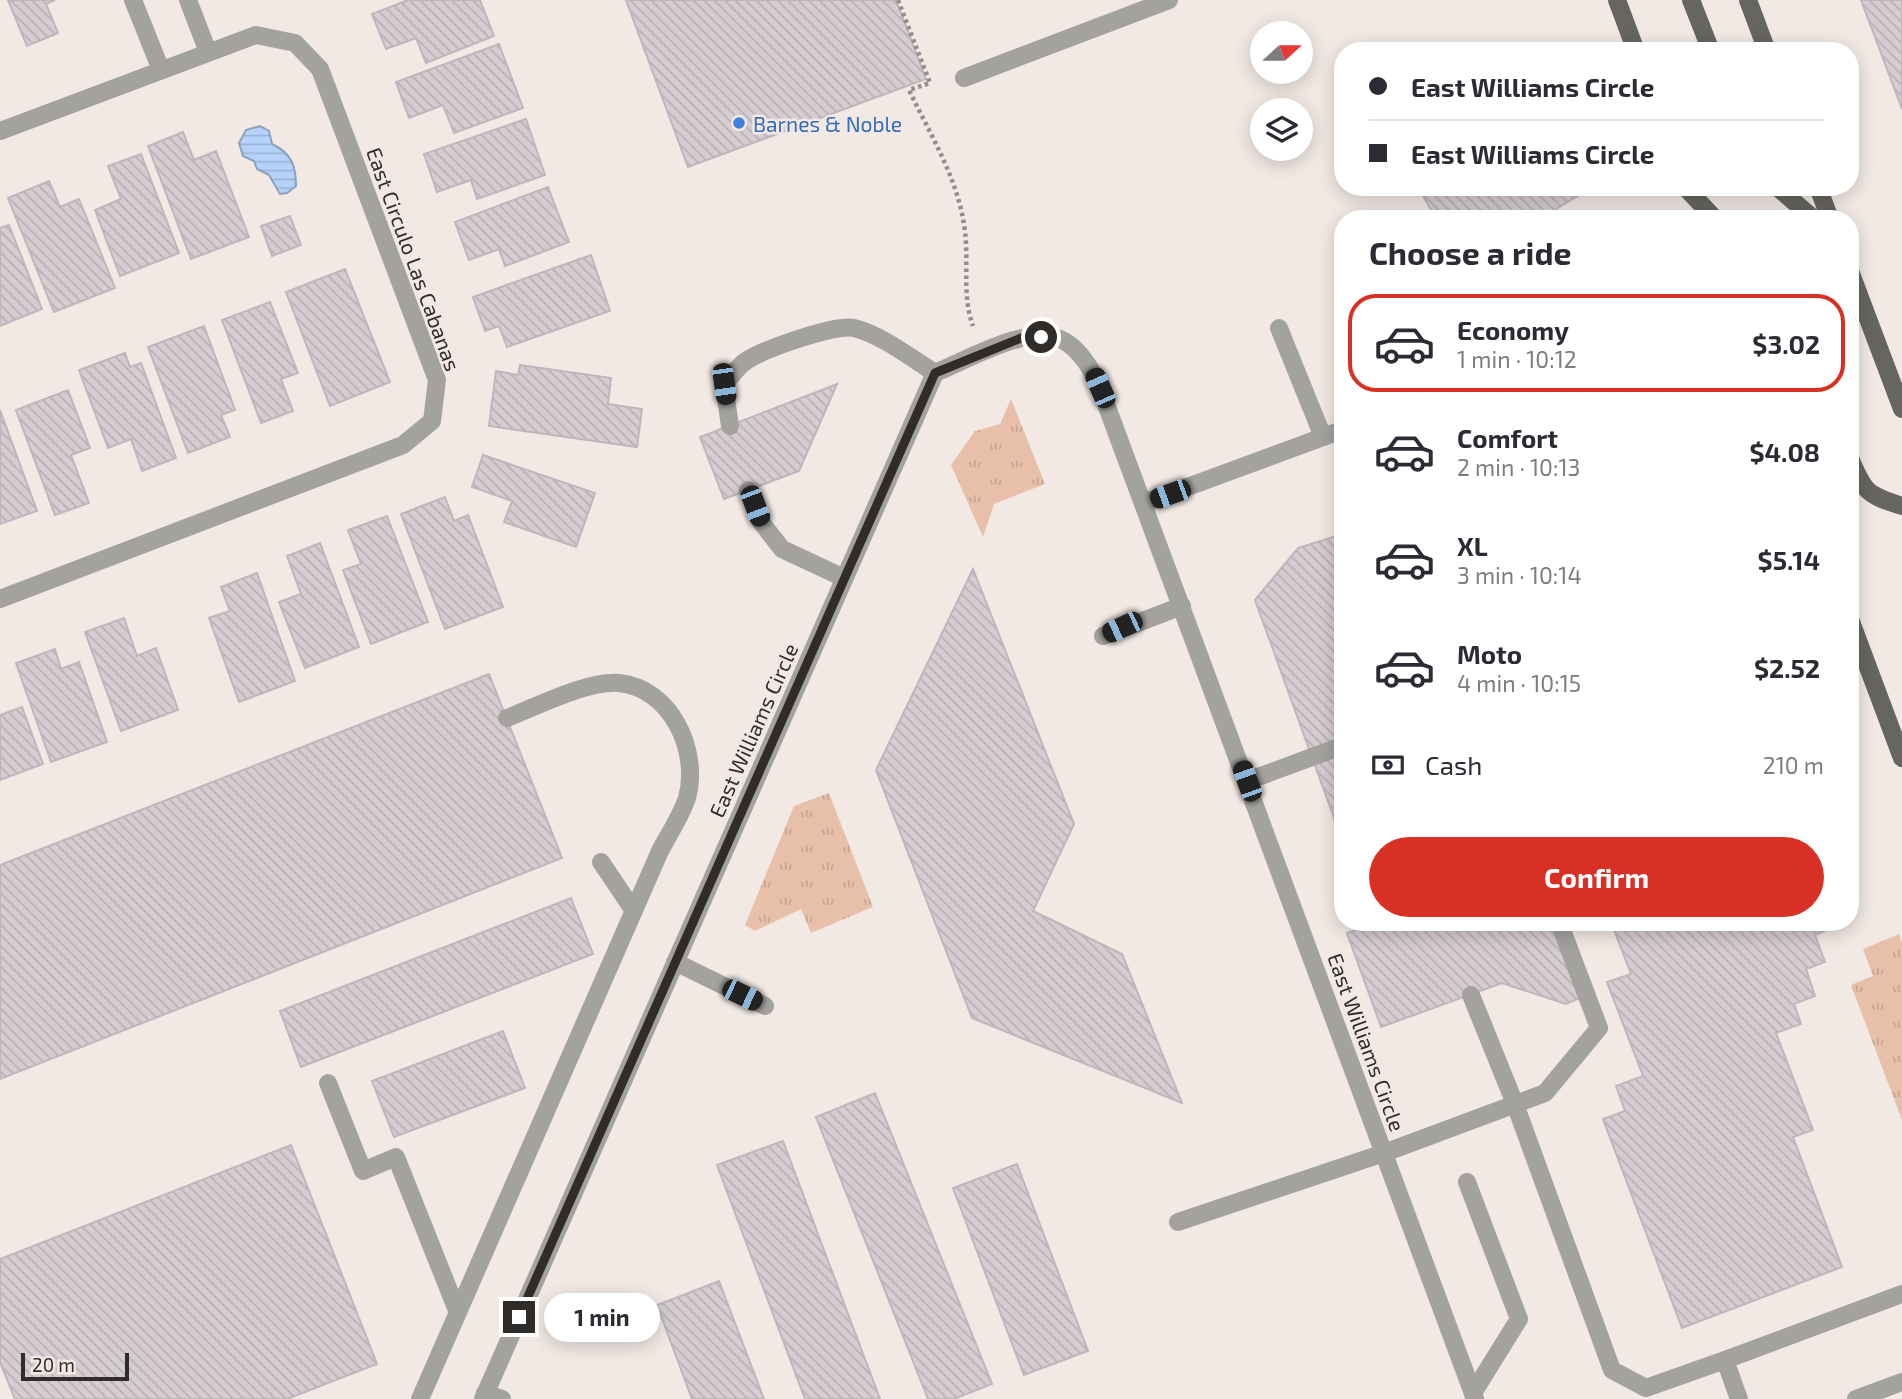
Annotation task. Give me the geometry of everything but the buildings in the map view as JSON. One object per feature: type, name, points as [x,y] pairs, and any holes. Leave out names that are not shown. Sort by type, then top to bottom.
[{"type":"main road","points":[[1617,0],[1633,42]]},
{"type":"main road","points":[[1691,0],[1707,42]]},
{"type":"main road","points":[[1748,0],[1764,42]]},
{"type":"main road","points":[[1694,196],[1707,210]]},
{"type":"main road","points":[[1787,196],[1804,210]]},
{"type":"main road","points":[[1859,295],[1902,409]]},
{"type":"main road","points":[[1859,481],[1875,497],[1902,506]]},
{"type":"main road","points":[[1859,643],[1902,758]]},
{"type":"street","points":[[133,0],[161,70]]},
{"type":"street","points":[[188,0],[208,52]]},
{"type":"street","points":[[964,78],[1169,0]]},
{"type":"street","name":"East Circulo Las Cabanas","points":[[0,131],[256,35],[295,43],[320,69],[437,380],[432,421],[404,445],[0,599]]},
{"type":"street","points":[[730,426],[724,384],[744,362],[782,344],[824,333],[853,328],[889,344],[935,373]]},
{"type":"street","points":[[1279,328],[1322,438]]},
{"type":"street","name":"East Williams Circle","points":[[490,1397],[675,962],[935,373],[1026,336],[1056,337],[1078,352],[1091,368],[1100,388],[1474,1396]]},
{"type":"street","points":[[1144,503],[1334,433]]},
{"type":"street","points":[[748,490],[761,523],[782,549],[844,578]]},
{"type":"street","points":[[1103,636],[1182,606]]},
{"type":"street","points":[[420,1399],[634,911],[687,798],[690,769],[686,745],[677,723],[662,704],[642,690],[619,683],[594,685],[507,718]]},
{"type":"street","points":[[1247,781],[1334,749]]},
{"type":"street","points":[[601,862],[634,911]]},
{"type":"street","points":[[1178,1222],[1384,1153],[1545,1093],[1600,1028],[1562,931]]},
{"type":"street","points":[[675,962],[765,1006]]},
{"type":"street","points":[[1471,995],[1515,1104],[1612,1370],[1646,1388],[1902,1294]]},
{"type":"street","points":[[328,1083],[363,1171],[396,1157],[458,1313]]},
{"type":"street","points":[[1467,1182],[1518,1319],[1474,1396]]},
{"type":"street","points":[[1725,1360],[1739,1399]]},
{"type":"street","points":[[1856,1399],[1902,1382]]},
{"type":"path","points":[[898,0],[930,83],[909,90],[956,186],[965,226],[967,309],[984,353]]},
{"type":"green space","points":[[1011,399],[1045,484],[994,504],[983,537],[951,465],[975,431],[1000,424]]},
{"type":"green space","points":[[829,793],[873,907],[811,933],[801,909],[755,931],[745,925],[794,806]]},
{"type":"green space","points":[[1899,934],[1902,943],[1902,1120],[1851,985],[1873,976],[1863,949]]},
{"type":"water","points":[[260,126],[269,131],[272,144],[284,151],[291,160],[296,186],[287,193],[280,194],[269,175],[257,169],[254,161],[243,156],[239,143],[246,130]]},
{"type":"place","name":"Barnes & Noble","points":[[739,123]]},
{"type":"route","points":[[519,1317],[935,373],[1026,336],[1041,337]]}]
